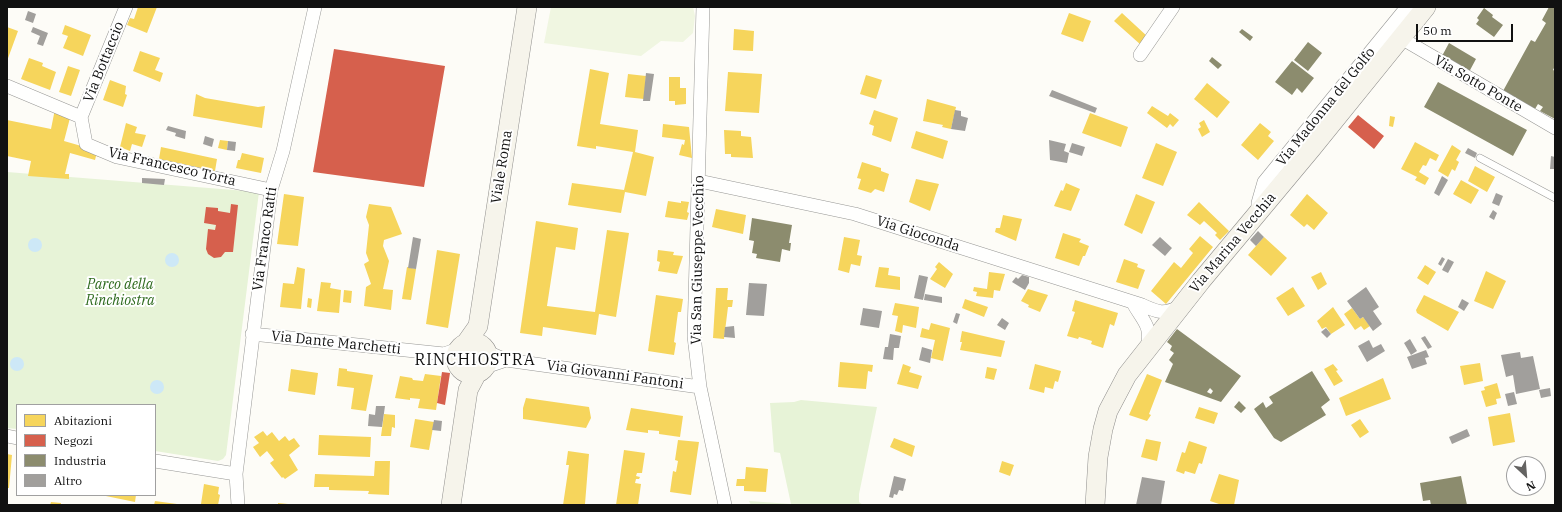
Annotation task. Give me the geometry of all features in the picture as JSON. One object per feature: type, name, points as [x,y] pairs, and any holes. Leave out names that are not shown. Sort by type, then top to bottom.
[{"type":"main road","name":"Viale Roma","points":[[470,358],[478,326],[527,7]]},
{"type":"main road","name":"Via Marina Vecchia","points":[[1095,505],[1098,456],[1108,411],[1127,375],[1180,307],[1426,7]]},
{"type":"main road","points":[[451,505],[468,390],[470,358]]},
{"type":"street","name":"Via Bottaccio","points":[[82,116],[126,7]]},
{"type":"street","name":"Via Franco Ratti","points":[[238,505],[236,474],[252,334],[271,190],[283,151],[315,7]]},
{"type":"street","points":[[1140,54],[1173,7]]},
{"type":"street","name":"Via Madonna del Golfo","points":[[1258,212],[1258,203],[1264,182],[1407,7]]},
{"type":"street","name":"Via San Giuseppe Vecchio","points":[[702,9],[699,181],[694,336],[700,386],[725,505]]},
{"type":"street","name":"Via Sotto Ponte","points":[[1401,38],[1555,128]]},
{"type":"street","points":[[7,86],[82,116]]},
{"type":"street","name":"Via Francesco Torta","points":[[82,116],[86,144],[117,157],[271,190]]},
{"type":"street","name":"Via Gioconda","points":[[699,181],[855,214],[1142,305],[1158,312],[1167,312],[1180,307]]},
{"type":"street","points":[[1133,303],[1150,335],[1147,349]]},
{"type":"street","name":"Via Dante Marchetti","points":[[252,334],[470,358]]},
{"type":"street","name":"Via Giovanni Fantoni","points":[[470,358],[506,360],[700,386]]},
{"type":"street","points":[[156,461],[236,474]]},
{"type":"lane","points":[[1480,158],[1555,198]]},
{"type":"green space","points":[[551,7],[693,7],[695,16],[693,33],[683,42],[661,41],[641,56],[544,43]]},
{"type":"green space","name":"Parco della Rinchiostra","points":[[7,172],[259,192],[226,455],[223,459],[218,461],[156,451],[156,404],[16,404],[16,429],[7,428]]},
{"type":"green space","points":[[801,400],[877,407],[859,494],[859,502],[863,505],[751,505],[749,501],[791,504],[780,453],[774,452],[770,403],[794,402]]},
{"type":"water","points":[[35,238],[40,240],[42,245],[40,250],[35,252],[30,250],[28,245],[30,240]]},
{"type":"water","points":[[172,253],[177,255],[179,260],[177,265],[172,267],[167,265],[165,260],[167,255]]},
{"type":"water","points":[[17,357],[22,359],[24,364],[22,369],[17,371],[12,369],[10,364],[12,359]]},
{"type":"water","points":[[157,380],[162,382],[164,387],[162,392],[157,394],[152,392],[150,387],[152,382]]},
{"type":"building: Abitazioni","points":[[138,7],[157,7],[147,33],[127,25],[130,18],[134,19]]},
{"type":"building: Abitazioni","points":[[1069,13],[1091,21],[1083,42],[1061,34]]},
{"type":"building: Abitazioni","points":[[1122,13],[1148,37],[1141,45],[1114,21]]},
{"type":"building: Abitazioni","points":[[65,25],[91,35],[83,56],[63,48],[68,36],[62,34]]},
{"type":"building: Abitazioni","points":[[7,27],[18,31],[7,61]]},
{"type":"building: Abitazioni","points":[[734,29],[754,31],[753,51],[733,50]]},
{"type":"building: Abitazioni","points":[[140,51],[160,58],[155,70],[163,73],[160,82],[133,71]]},
{"type":"building: Abitazioni","points":[[29,58],[43,63],[42,66],[56,72],[50,90],[21,79]]},
{"type":"building: Abitazioni","points":[[68,66],[80,70],[71,96],[59,92]]},
{"type":"building: Abitazioni","points":[[590,69],[609,73],[600,124],[638,130],[635,152],[654,157],[646,196],[625,192],[621,213],[568,205],[572,183],[624,190],[633,152],[596,146],[596,149],[577,146]]},
{"type":"building: Abitazioni","points":[[728,72],[762,74],[759,113],[725,111]]},
{"type":"building: Abitazioni","points":[[628,74],[646,76],[644,99],[625,97]]},
{"type":"building: Abitazioni","points":[[866,75],[882,80],[876,99],[860,94]]},
{"type":"building: Abitazioni","points":[[669,77],[680,77],[680,88],[686,88],[686,104],[675,105],[675,101],[669,101]]},
{"type":"building: Abitazioni","points":[[110,80],[126,86],[125,94],[127,95],[123,107],[103,100]]},
{"type":"building: Abitazioni","points":[[1207,83],[1230,102],[1217,118],[1194,99]]},
{"type":"building: Abitazioni","points":[[196,94],[205,98],[258,107],[265,106],[262,128],[193,116]]},
{"type":"building: Abitazioni","points":[[927,99],[956,107],[951,129],[942,127],[943,125],[923,121]]},
{"type":"building: Abitazioni","points":[[1152,106],[1168,116],[1170,113],[1179,120],[1173,127],[1170,124],[1167,128],[1147,113]]},
{"type":"building: Abitazioni","points":[[55,109],[70,118],[64,141],[102,152],[101,157],[96,156],[95,160],[70,153],[65,174],[69,174],[69,179],[28,176],[31,161],[7,156],[7,120],[51,129]]},
{"type":"building: Abitazioni","points":[[874,110],[898,118],[891,142],[872,135],[874,126],[869,124]]},
{"type":"building: Abitazioni","points":[[1090,113],[1128,127],[1121,147],[1082,133]]},
{"type":"building: Abitazioni","points":[[1390,116],[1395,117],[1393,127],[1389,126]]},
{"type":"building: Abitazioni","points":[[1204,120],[1210,132],[1202,137],[1198,129],[1201,127],[1199,123]]},
{"type":"building: Abitazioni","points":[[126,123],[137,127],[135,133],[146,135],[142,147],[132,144],[130,151],[120,147]]},
{"type":"building: Abitazioni","points":[[1260,123],[1271,132],[1268,136],[1274,141],[1258,160],[1241,145]]},
{"type":"building: Abitazioni","points":[[663,124],[689,127],[692,158],[679,155],[682,144],[684,145],[685,140],[662,137]]},
{"type":"building: Abitazioni","points":[[724,130],[741,131],[741,136],[751,137],[753,158],[731,157],[731,154],[725,154]]},
{"type":"building: Abitazioni","points":[[916,131],[948,141],[943,159],[911,148]]},
{"type":"building: Abitazioni","points":[[220,140],[228,141],[227,150],[218,148]]},
{"type":"building: Abitazioni","points":[[1415,142],[1439,155],[1436,161],[1430,158],[1426,166],[1423,165],[1419,172],[1429,178],[1425,185],[1415,180],[1417,177],[1401,169]]},
{"type":"building: Abitazioni","points":[[1156,143],[1177,152],[1163,186],[1142,178]]},
{"type":"building: Abitazioni","points":[[1452,145],[1461,151],[1456,160],[1459,162],[1455,171],[1452,169],[1448,177],[1438,171]]},
{"type":"building: Abitazioni","points":[[161,147],[217,159],[215,171],[159,159]]},
{"type":"building: Abitazioni","points":[[242,153],[264,158],[261,173],[236,168]]},
{"type":"building: Abitazioni","points":[[862,162],[881,168],[881,171],[889,174],[884,192],[875,189],[871,193],[858,189],[861,179],[857,178]]},
{"type":"building: Abitazioni","points":[[1475,166],[1495,177],[1487,192],[1468,181]]},
{"type":"building: Abitazioni","points":[[916,179],[939,184],[930,211],[909,202]]},
{"type":"building: Abitazioni","points":[[1461,180],[1479,190],[1471,204],[1453,194]]},
{"type":"building: Abitazioni","points":[[1066,183],[1080,189],[1071,211],[1054,206]]},
{"type":"building: Abitazioni","points":[[284,194],[304,197],[298,246],[277,244]]},
{"type":"building: Abitazioni","points":[[1136,194],[1155,202],[1142,234],[1124,225]]},
{"type":"building: Abitazioni","points":[[1307,194],[1328,213],[1314,230],[1307,224],[1304,227],[1290,215]]},
{"type":"building: Abitazioni","points":[[668,201],[681,203],[681,201],[689,202],[687,212],[689,213],[687,220],[665,217]]},
{"type":"building: Abitazioni","points":[[1199,202],[1229,231],[1220,240],[1215,235],[1217,233],[1204,221],[1200,225],[1187,215]]},
{"type":"building: Abitazioni","points":[[369,204],[391,207],[402,234],[384,240],[383,246],[389,261],[383,289],[393,290],[391,310],[364,306],[366,287],[371,284],[364,264],[369,261],[366,253],[369,225],[366,217]]},
{"type":"building: Abitazioni","points":[[716,209],[746,215],[743,234],[712,227]]},
{"type":"building: Abitazioni","points":[[1003,215],[1022,219],[1016,241],[995,232],[996,228],[1000,228]]},
{"type":"building: Abitazioni","points":[[536,221],[578,228],[575,250],[556,247],[547,306],[595,312],[607,230],[629,233],[616,317],[599,314],[596,335],[543,327],[542,336],[520,333]]},
{"type":"building: Abitazioni","points":[[1063,233],[1081,239],[1079,242],[1089,246],[1079,266],[1055,258]]},
{"type":"building: Abitazioni","points":[[1200,236],[1213,247],[1166,304],[1151,291],[1174,262],[1181,268],[1193,253],[1189,249]]},
{"type":"building: Abitazioni","points":[[844,237],[860,240],[857,255],[862,256],[860,266],[851,264],[849,273],[838,270]]},
{"type":"building: Abitazioni","points":[[1264,237],[1287,258],[1271,276],[1248,255]]},
{"type":"building: Abitazioni","points":[[437,250],[460,254],[448,328],[426,324]]},
{"type":"building: Abitazioni","points":[[658,250],[674,252],[673,255],[683,256],[677,274],[658,271],[660,262],[657,261]]},
{"type":"building: Abitazioni","points":[[1124,259],[1138,264],[1137,267],[1145,270],[1138,289],[1116,282]]},
{"type":"building: Abitazioni","points":[[939,262],[953,274],[945,288],[930,279],[937,269],[935,267]]},
{"type":"building: Abitazioni","points":[[1425,265],[1436,272],[1428,285],[1417,278]]},
{"type":"building: Abitazioni","points":[[297,267],[305,269],[301,309],[280,307],[283,283],[294,284]]},
{"type":"building: Abitazioni","points":[[407,267],[416,269],[411,300],[402,299]]},
{"type":"building: Abitazioni","points":[[879,267],[889,268],[888,275],[900,277],[900,290],[875,287]]},
{"type":"building: Abitazioni","points":[[1486,271],[1506,281],[1493,309],[1474,301]]},
{"type":"building: Abitazioni","points":[[989,272],[1005,274],[1000,291],[994,290],[993,298],[976,296],[977,292],[973,291],[974,287],[987,289]]},
{"type":"building: Abitazioni","points":[[1321,272],[1327,284],[1318,290],[1311,277]]},
{"type":"building: Abitazioni","points":[[321,282],[331,283],[330,288],[341,290],[339,313],[317,311]]},
{"type":"building: Abitazioni","points":[[1293,287],[1305,306],[1288,316],[1276,298]]},
{"type":"building: Abitazioni","points":[[716,288],[728,288],[727,300],[733,300],[732,307],[728,307],[724,339],[713,338]]},
{"type":"building: Abitazioni","points":[[1028,289],[1048,295],[1040,312],[1028,307],[1029,305],[1021,301]]},
{"type":"building: Abitazioni","points":[[344,290],[352,291],[351,303],[343,302]]},
{"type":"building: Abitazioni","points":[[656,295],[683,299],[681,312],[678,312],[674,342],[676,343],[674,355],[648,351]]},
{"type":"building: Abitazioni","points":[[1424,295],[1459,312],[1448,331],[1417,313],[1416,310]]},
{"type":"building: Abitazioni","points":[[308,298],[312,299],[311,308],[307,307]]},
{"type":"building: Abitazioni","points":[[965,299],[988,307],[984,317],[962,308]]},
{"type":"building: Abitazioni","points":[[1075,300],[1118,313],[1114,326],[1110,324],[1103,348],[1091,344],[1092,341],[1079,337],[1078,339],[1067,336],[1075,312],[1072,311]]},
{"type":"building: Abitazioni","points":[[895,303],[919,307],[916,328],[903,325],[902,333],[895,331],[898,316],[892,315]]},
{"type":"building: Abitazioni","points":[[1333,307],[1345,325],[1331,334],[1326,327],[1322,329],[1317,321]]},
{"type":"building: Abitazioni","points":[[1352,308],[1360,319],[1363,317],[1370,326],[1364,330],[1361,326],[1355,330],[1344,314]]},
{"type":"building: Abitazioni","points":[[931,323],[950,328],[943,361],[931,358],[935,340],[920,337],[922,328],[929,330]]},
{"type":"building: Abitazioni","points":[[962,331],[1005,341],[1001,357],[960,350]]},
{"type":"building: Abitazioni","points":[[840,362],[873,365],[872,372],[868,371],[866,389],[838,387]]},
{"type":"building: Abitazioni","points":[[1480,363],[1483,381],[1464,385],[1460,366]]},
{"type":"building: Abitazioni","points":[[903,364],[911,367],[909,372],[922,376],[918,389],[897,384]]},
{"type":"building: Abitazioni","points":[[1035,364],[1061,371],[1058,382],[1055,381],[1053,389],[1045,387],[1044,393],[1029,389]]},
{"type":"building: Abitazioni","points":[[1333,364],[1338,370],[1336,371],[1343,381],[1334,386],[1324,369]]},
{"type":"building: Abitazioni","points":[[987,367],[997,369],[994,380],[985,378]]},
{"type":"building: Abitazioni","points":[[339,368],[347,369],[347,371],[373,375],[366,411],[351,409],[354,388],[337,386]]},
{"type":"building: Abitazioni","points":[[291,369],[318,373],[315,395],[288,391]]},
{"type":"building: Abitazioni","points":[[425,374],[441,376],[436,410],[418,408],[420,399],[410,398],[410,400],[395,398],[400,376],[423,381]]},
{"type":"building: Abitazioni","points":[[1147,374],[1162,380],[1149,414],[1151,415],[1147,421],[1129,415]]},
{"type":"building: Abitazioni","points":[[1383,378],[1391,399],[1346,416],[1339,398]]},
{"type":"building: Abitazioni","points":[[1497,383],[1501,398],[1496,399],[1497,404],[1486,407],[1481,391],[1485,390],[1484,387]]},
{"type":"building: Abitazioni","points":[[526,398],[589,407],[591,418],[586,428],[523,419],[523,408]]},
{"type":"building: Abitazioni","points":[[1199,407],[1218,413],[1214,424],[1195,418]]},
{"type":"building: Abitazioni","points":[[631,408],[683,416],[680,437],[659,434],[659,431],[648,430],[648,433],[626,430]]},
{"type":"building: Abitazioni","points":[[1510,413],[1515,442],[1493,446],[1488,417]]},
{"type":"building: Abitazioni","points":[[384,414],[395,415],[395,428],[392,427],[391,436],[381,436]]},
{"type":"building: Abitazioni","points":[[415,419],[434,422],[429,450],[410,447]]},
{"type":"building: Abitazioni","points":[[1360,419],[1369,432],[1360,438],[1351,425]]},
{"type":"building: Abitazioni","points":[[263,431],[267,436],[272,432],[279,441],[285,436],[289,441],[294,438],[300,446],[289,455],[298,470],[285,479],[283,477],[282,478],[270,463],[274,460],[267,451],[260,457],[253,447],[259,443],[254,437]]},
{"type":"building: Abitazioni","points":[[319,435],[371,437],[370,457],[318,455]]},
{"type":"building: Abitazioni","points":[[894,438],[915,446],[912,457],[890,447]]},
{"type":"building: Abitazioni","points":[[1146,439],[1161,442],[1157,461],[1141,457]]},
{"type":"building: Abitazioni","points":[[678,440],[699,442],[691,495],[670,492],[673,471],[676,472],[678,461],[675,460]]},
{"type":"building: Abitazioni","points":[[1189,441],[1207,447],[1202,464],[1199,463],[1195,474],[1185,471],[1184,474],[1176,471],[1182,452],[1185,453]]},
{"type":"building: Abitazioni","points":[[624,450],[645,453],[642,473],[637,473],[636,476],[640,477],[639,479],[636,479],[635,483],[641,484],[638,505],[616,505]]},
{"type":"building: Abitazioni","points":[[568,451],[589,454],[585,504],[582,505],[563,505],[569,465],[566,465]]},
{"type":"building: Abitazioni","points":[[7,454],[12,455],[9,488],[7,488]]},
{"type":"building: Abitazioni","points":[[375,461],[390,461],[389,495],[368,494],[369,491],[329,490],[329,487],[314,487],[315,474],[374,476]]},
{"type":"building: Abitazioni","points":[[1002,461],[1014,465],[1010,476],[999,472]]},
{"type":"building: Abitazioni","points":[[746,467],[768,469],[766,492],[744,491],[744,486],[736,486],[737,479],[745,479]]},
{"type":"building: Abitazioni","points":[[1219,474],[1239,480],[1234,505],[1222,505],[1210,501]]},
{"type":"building: Abitazioni","points":[[204,484],[219,487],[218,494],[220,495],[218,505],[201,504]]},
{"type":"building: Abitazioni","points":[[106,496],[136,496],[135,502]]},
{"type":"building: Abitazioni","points":[[155,501],[177,504],[177,505],[154,505]]},
{"type":"building: Abitazioni","points":[[51,502],[61,503],[61,505],[50,505]]},
{"type":"building: Abitazioni","points":[[278,503],[288,504],[288,505],[278,505]]},
{"type":"building: Abitazioni","points":[[1328,504],[1328,505],[1297,505]]},
{"type":"building: Negozi","points":[[334,49],[445,66],[424,187],[313,172]]},
{"type":"building: Negozi","points":[[1358,115],[1384,136],[1374,149],[1348,127]]},
{"type":"building: Negozi","points":[[231,204],[238,205],[233,252],[225,252],[221,257],[214,258],[208,254],[206,249],[208,229],[215,230],[216,225],[204,223],[206,207],[218,208],[218,211],[230,213]]},
{"type":"building: Negozi","points":[[442,372],[450,373],[445,405],[437,403]]},
{"type":"building: Industria","points":[[1549,7],[1555,7],[1555,66],[1553,70],[1555,71],[1555,119],[1540,111],[1543,107],[1538,104],[1535,109],[1503,91],[1531,40],[1535,42],[1546,23],[1542,20]]},
{"type":"building: Industria","points":[[1484,8],[1493,15],[1492,17],[1503,25],[1494,37],[1476,24],[1479,20],[1477,18]]},
{"type":"building: Industria","points":[[1242,29],[1253,37],[1250,41],[1239,32]]},
{"type":"building: Industria","points":[[1308,42],[1322,53],[1308,71],[1294,60]]},
{"type":"building: Industria","points":[[1449,43],[1476,59],[1469,72],[1442,56]]},
{"type":"building: Industria","points":[[1212,57],[1222,65],[1218,69],[1209,61]]},
{"type":"building: Industria","points":[[1292,61],[1314,78],[1302,93],[1297,88],[1292,95],[1275,82]]},
{"type":"building: Industria","points":[[1438,82],[1527,130],[1513,156],[1424,107]]},
{"type":"building: Industria","points":[[752,218],[792,225],[789,243],[791,243],[790,251],[782,249],[780,262],[756,258],[757,254],[752,253],[754,241],[749,240]]},
{"type":"building: Industria","points":[[1177,329],[1241,376],[1221,402],[1165,382],[1173,364],[1169,360],[1174,353],[1170,350],[1172,346],[1167,342]],"holes":[[[1210,388],[1213,391],[1211,394],[1207,392]]]},
{"type":"building: Industria","points":[[1312,371],[1330,400],[1321,407],[1326,415],[1281,442],[1274,438],[1254,409],[1263,402],[1266,408],[1273,403],[1269,397]]},
{"type":"building: Industria","points":[[1239,401],[1246,408],[1241,413],[1234,407]]},
{"type":"building: Industria","points":[[1461,476],[1467,505],[1431,505],[1430,500],[1423,501],[1420,483]]},
{"type":"building: Altro","points":[[28,11],[36,14],[33,23],[25,20]]},
{"type":"building: Altro","points":[[33,27],[48,33],[43,46],[37,44],[40,36],[31,32]]},
{"type":"building: Altro","points":[[646,73],[654,74],[650,101],[643,101]]},
{"type":"building: Altro","points":[[1052,90],[1097,108],[1095,113],[1049,96]]},
{"type":"building: Altro","points":[[955,110],[961,111],[961,116],[968,118],[965,131],[951,129]]},
{"type":"building: Altro","points":[[168,126],[186,131],[185,139],[175,136],[176,133],[166,130]]},
{"type":"building: Altro","points":[[205,136],[214,139],[212,147],[203,144]]},
{"type":"building: Altro","points":[[1049,140],[1066,144],[1064,151],[1069,153],[1067,163],[1050,160]]},
{"type":"building: Altro","points":[[228,141],[236,142],[235,151],[227,150]]},
{"type":"building: Altro","points":[[1072,143],[1085,147],[1082,156],[1069,152]]},
{"type":"building: Altro","points":[[1468,148],[1477,153],[1475,158],[1465,153]]},
{"type":"building: Altro","points":[[1551,156],[1555,157],[1555,169],[1550,169]]},
{"type":"building: Altro","points":[[1442,176],[1448,180],[1439,196],[1434,193]]},
{"type":"building: Altro","points":[[142,178],[165,179],[164,185],[142,183]]},
{"type":"building: Altro","points":[[1496,193],[1503,196],[1499,206],[1492,203]]},
{"type":"building: Altro","points":[[1493,210],[1497,213],[1494,220],[1489,217]]},
{"type":"building: Altro","points":[[1258,231],[1264,237],[1256,246],[1250,240]]},
{"type":"building: Altro","points":[[413,237],[421,239],[416,269],[408,268]]},
{"type":"building: Altro","points":[[1160,237],[1172,248],[1165,256],[1152,245]]},
{"type":"building: Altro","points":[[1442,257],[1445,259],[1441,266],[1438,264]]},
{"type":"building: Altro","points":[[1448,259],[1454,262],[1448,273],[1442,270]]},
{"type":"building: Altro","points":[[919,275],[928,277],[923,300],[914,298]]},
{"type":"building: Altro","points":[[1022,275],[1029,277],[1029,283],[1025,290],[1012,282],[1016,277],[1018,279]]},
{"type":"building: Altro","points":[[749,283],[767,284],[764,316],[746,315]]},
{"type":"building: Altro","points":[[1366,287],[1379,307],[1373,311],[1382,324],[1373,331],[1363,317],[1360,319],[1347,301]]},
{"type":"building: Altro","points":[[925,294],[942,297],[942,303],[924,300]]},
{"type":"building: Altro","points":[[1462,299],[1469,303],[1464,311],[1458,307]]},
{"type":"building: Altro","points":[[863,308],[882,311],[879,328],[860,325]]},
{"type":"building: Altro","points":[[956,313],[960,314],[957,324],[953,322]]},
{"type":"building: Altro","points":[[1002,318],[1009,323],[1005,330],[997,325]]},
{"type":"building: Altro","points":[[734,326],[735,338],[724,337],[725,327]]},
{"type":"building: Altro","points":[[1326,328],[1331,334],[1327,338],[1321,332]]},
{"type":"building: Altro","points":[[890,334],[901,336],[899,348],[894,348],[893,360],[883,359],[885,347],[888,347]]},
{"type":"building: Altro","points":[[1425,336],[1432,347],[1428,349],[1421,338]]},
{"type":"building: Altro","points":[[1410,339],[1417,351],[1411,355],[1404,343]]},
{"type":"building: Altro","points":[[1369,340],[1373,348],[1381,344],[1385,351],[1367,362],[1358,346]]},
{"type":"building: Altro","points":[[922,347],[932,350],[930,363],[919,360]]},
{"type":"building: Altro","points":[[1426,350],[1429,357],[1425,358],[1427,364],[1412,369],[1407,357]]},
{"type":"building: Altro","points":[[1520,352],[1521,358],[1533,356],[1540,389],[1516,394],[1513,375],[1506,377],[1501,355]]},
{"type":"building: Altro","points":[[1550,388],[1551,396],[1541,398],[1539,390]]},
{"type":"building: Altro","points":[[1514,392],[1517,404],[1508,406],[1505,394]]},
{"type":"building: Altro","points":[[376,406],[385,406],[382,427],[368,426],[369,414],[375,415]]},
{"type":"building: Altro","points":[[434,420],[442,421],[441,431],[432,430]]},
{"type":"building: Altro","points":[[1467,429],[1470,436],[1452,444],[1449,437]]},
{"type":"building: Altro","points":[[894,476],[906,479],[903,491],[899,490],[897,495],[894,494],[893,498],[889,497]]},
{"type":"building: Altro","points":[[1142,477],[1165,481],[1161,505],[1136,505]]},
{"type":"district","name":"RINCHIOSTRA","points":[[475,360]]}]
